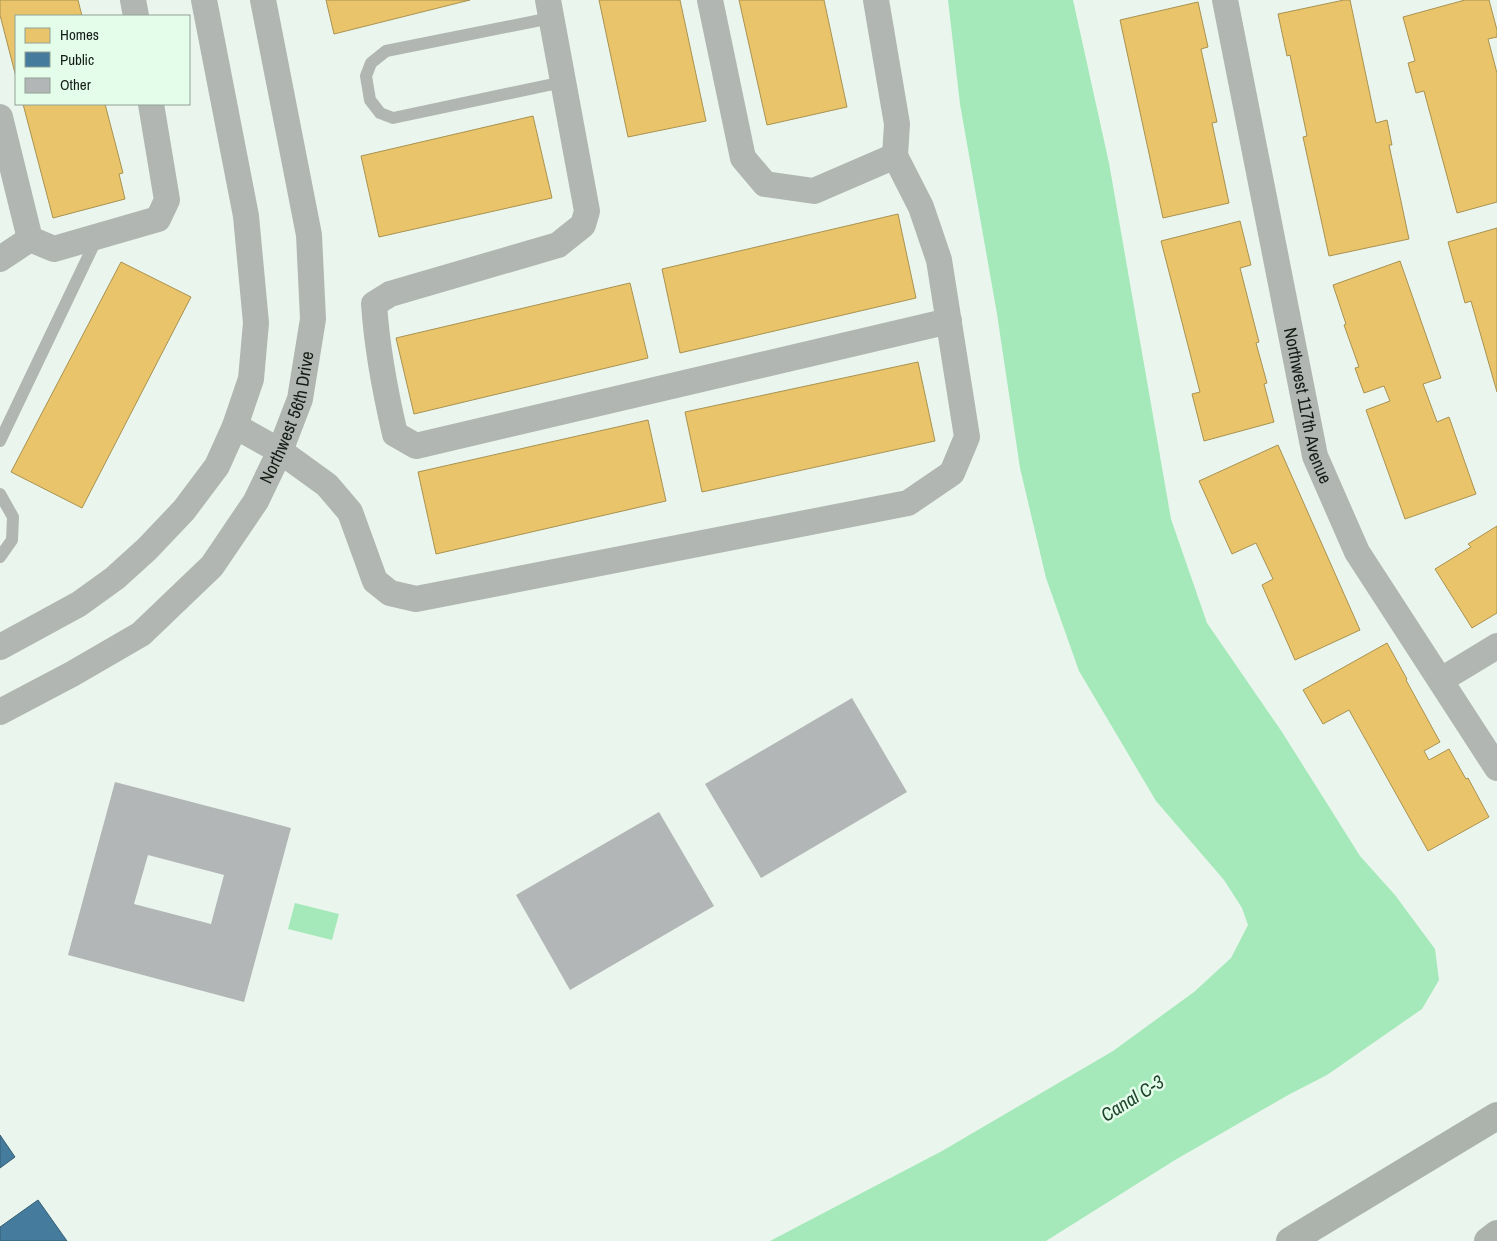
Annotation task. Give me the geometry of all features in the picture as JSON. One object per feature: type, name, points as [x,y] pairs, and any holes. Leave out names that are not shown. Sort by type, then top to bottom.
[{"type":"highway","points":[[1290,1241],[1497,1116]]},
{"type":"highway","points":[[1488,1241],[1497,1234]]},
{"type":"street","points":[[133,0],[136,15]]},
{"type":"street","points":[[0,647],[79,604],[115,578],[147,549],[184,510],[217,466],[235,426],[251,379],[256,323],[246,216],[204,0]]},
{"type":"street","name":"Northwest 56th Drive","points":[[0,712],[72,674],[141,634],[212,566],[256,502],[280,451],[300,400],[313,319],[309,235],[263,0]]},
{"type":"street","points":[[710,0],[742,158],[765,184],[814,191],[895,156]]},
{"type":"street","points":[[235,426],[280,451],[327,485],[350,512],[376,581],[390,593],[416,599],[908,503],[952,474],[967,437],[949,322],[939,260],[921,207],[895,156],[896,124],[876,0]]},
{"type":"street","name":"Northwest 117th Avenue","points":[[1225,0],[1315,456],[1357,552],[1497,768]]},
{"type":"street","points":[[549,9],[587,211],[583,225],[558,245],[390,294],[374,304],[383,382],[396,434],[416,446],[949,322]]},
{"type":"street","points":[[30,238],[54,249],[158,219],[167,200],[150,105]]},
{"type":"street","points":[[0,117],[30,238]]},
{"type":"street","points":[[0,259],[30,238]]},
{"type":"street","points":[[1441,680],[1497,646]]},
{"type":"lane","points":[[549,9],[386,51],[371,63],[366,76],[370,100],[380,113],[393,118],[563,82]]},
{"type":"lane","points":[[0,441],[98,236]]},
{"type":"lane","points":[[0,494],[14,518],[12,540],[0,557]]},
{"type":"water","name":"Canal C-3","points":[[948,0],[1073,0],[1109,163],[1171,519],[1207,623],[1282,732],[1360,856],[1395,895],[1435,949],[1439,980],[1422,1009],[1327,1075],[1175,1160],[1046,1241],[770,1241],[942,1151],[1113,1051],[1194,992],[1231,958],[1248,925],[1242,908],[1224,880],[1156,801],[1079,671],[1046,578],[1020,468],[997,314],[960,104]]},
{"type":"water","points":[[295,903],[339,914],[332,940],[288,929]]},
{"type":"building: Homes","points":[[0,0],[78,0],[82,15],[15,15],[15,73],[0,15]]},
{"type":"building: Homes","points":[[326,0],[470,0],[334,34]]},
{"type":"building: Homes","points":[[599,0],[680,0],[706,121],[628,137]]},
{"type":"building: Homes","points":[[739,0],[824,0],[847,107],[767,125]]},
{"type":"building: Homes","points":[[1350,0],[1376,123],[1387,120],[1392,145],[1389,145],[1409,239],[1329,256],[1303,137],[1307,136],[1290,55],[1287,56],[1278,14]]},
{"type":"building: Homes","points":[[1465,0],[1489,0],[1497,30],[1497,37],[1488,39],[1497,73],[1497,202],[1457,213],[1424,91],[1416,93],[1408,63],[1415,61],[1403,17]]},
{"type":"building: Homes","points":[[1198,2],[1208,47],[1201,49],[1217,122],[1212,123],[1229,203],[1163,218],[1120,20]]},
{"type":"building: Homes","points":[[23,105],[105,105],[123,173],[119,174],[125,199],[53,218]]},
{"type":"building: Homes","points":[[533,116],[552,198],[379,237],[361,156]]},
{"type":"building: Homes","points":[[898,214],[916,298],[680,353],[662,269]]},
{"type":"building: Homes","points":[[1240,221],[1251,265],[1240,268],[1259,342],[1256,343],[1267,383],[1264,384],[1274,422],[1204,441],[1192,394],[1200,392],[1161,241]]},
{"type":"building: Homes","points":[[1497,228],[1497,392],[1471,301],[1465,303],[1448,242]]},
{"type":"building: Homes","points":[[1400,261],[1441,378],[1423,384],[1437,422],[1449,417],[1476,494],[1405,519],[1366,410],[1390,401],[1384,386],[1364,393],[1355,368],[1359,367],[1344,325],[1346,324],[1333,285]]},
{"type":"building: Homes","points":[[121,262],[191,297],[82,508],[11,472]]},
{"type":"building: Homes","points":[[630,283],[648,358],[414,414],[396,338]]},
{"type":"building: Homes","points":[[918,362],[935,441],[702,492],[685,412]]},
{"type":"building: Homes","points":[[648,420],[666,501],[436,554],[418,472]]},
{"type":"building: Homes","points":[[1278,445],[1360,630],[1295,660],[1262,585],[1273,579],[1256,543],[1232,554],[1199,481]]},
{"type":"building: Homes","points":[[1497,526],[1497,613],[1472,628],[1435,569],[1471,547],[1468,544]]},
{"type":"building: Homes","points":[[1387,643],[1440,742],[1424,751],[1429,760],[1449,749],[1466,779],[1468,778],[1489,817],[1428,851],[1349,710],[1323,724],[1303,690]]},
{"type":"building: Public","points":[[0,1135],[15,1157],[0,1168]]},
{"type":"building: Public","points":[[38,1200],[67,1241],[0,1241],[0,1227]]},
{"type":"building: Other","points":[[852,698],[907,792],[761,878],[705,784]]},
{"type":"building: Other","points":[[115,782],[291,828],[244,1002],[68,955]],"holes":[[[148,855],[224,875],[211,924],[134,904]]]},
{"type":"building: Other","points":[[659,812],[714,906],[570,990],[516,895]]}]
